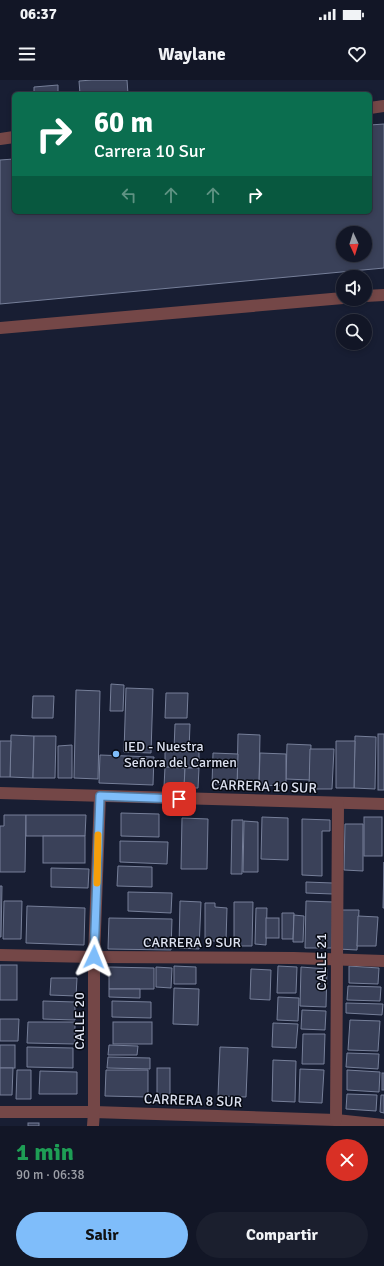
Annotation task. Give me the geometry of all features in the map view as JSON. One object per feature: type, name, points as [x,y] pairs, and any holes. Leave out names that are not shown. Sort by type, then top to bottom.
[{"type":"street","points":[[372,108],[384,106]]},
{"type":"street","points":[[0,139],[12,137]]},
{"type":"street","points":[[372,295],[384,294]]},
{"type":"street","points":[[0,328],[336,299]]},
{"type":"street","name":"CARRERA 10 SUR","points":[[0,793],[338,804],[384,804]]},
{"type":"street","name":"CALLE 20","points":[[93,1126],[94,957],[100,796]]},
{"type":"street","name":"CALLE 21","points":[[336,1120],[338,804]]},
{"type":"street","name":"CARRERA 9 SUR","points":[[0,955],[287,958],[384,961]]},
{"type":"street","name":"CARRERA 8 SUR","points":[[0,1112],[94,1112],[336,1120],[384,1124]]},
{"type":"building","points":[[127,80],[128,92],[80,92],[79,81]]},
{"type":"building","points":[[58,85],[58,92],[34,92],[34,87]]},
{"type":"building","points":[[384,124],[384,268],[336,270],[336,272],[0,304],[0,160],[12,159],[12,214],[372,214],[372,125]]},
{"type":"building","points":[[111,684],[124,685],[123,711],[110,711]]},
{"type":"building","points":[[126,688],[153,689],[151,753],[124,752]]},
{"type":"building","points":[[76,690],[100,691],[98,779],[74,778]]},
{"type":"building","points":[[166,693],[188,693],[187,718],[165,718]]},
{"type":"building","points":[[33,696],[54,696],[53,718],[32,718]]},
{"type":"building","points":[[175,724],[190,724],[189,751],[174,750]]},
{"type":"building","points":[[238,734],[260,735],[259,785],[237,785]]},
{"type":"building","points":[[378,734],[384,734],[384,790],[378,790]]},
{"type":"building","points":[[11,735],[34,736],[33,778],[10,777]]},
{"type":"building","points":[[34,736],[56,736],[55,778],[33,778]]},
{"type":"building","points":[[355,736],[376,737],[375,789],[354,788]]},
{"type":"building","points":[[0,741],[11,741],[10,777],[0,777]]},
{"type":"building","points":[[336,741],[355,741],[354,788],[336,788]]},
{"type":"building","points":[[287,744],[311,745],[310,780],[286,779]]},
{"type":"building","points":[[72,745],[72,778],[58,778],[58,746]]},
{"type":"building","points":[[310,749],[334,749],[332,789],[309,789]]},
{"type":"building","points":[[165,751],[199,751],[199,768],[165,767]]},
{"type":"building","points":[[213,753],[238,754],[237,785],[212,784]]},
{"type":"building","points":[[260,753],[286,754],[286,786],[259,785]]},
{"type":"building","points":[[100,755],[154,757],[153,785],[99,783]]},
{"type":"building","points":[[165,767],[185,768],[184,788],[164,787]]},
{"type":"building","points":[[185,768],[199,768],[198,788],[184,788]]},
{"type":"building","points":[[121,813],[159,814],[159,837],[121,836]]},
{"type":"building","points":[[4,815],[26,815],[25,872],[0,872],[0,826],[4,826]]},
{"type":"building","points":[[26,815],[86,815],[85,836],[26,836]]},
{"type":"building","points":[[262,817],[288,818],[288,860],[261,859]]},
{"type":"building","points":[[364,817],[382,817],[382,856],[364,856]]},
{"type":"building","points":[[182,818],[208,819],[207,869],[181,869]]},
{"type":"building","points":[[302,819],[330,820],[330,831],[322,831],[322,876],[302,875]]},
{"type":"building","points":[[232,820],[243,820],[242,874],[231,874]]},
{"type":"building","points":[[244,821],[258,822],[258,872],[243,872]]},
{"type":"building","points":[[345,824],[363,824],[363,871],[344,870]]},
{"type":"building","points":[[43,836],[85,836],[85,863],[43,863]]},
{"type":"building","points":[[120,841],[168,842],[167,864],[120,862]]},
{"type":"building","points":[[384,862],[384,908],[383,908]]},
{"type":"building","points":[[118,866],[152,867],[152,887],[117,886]]},
{"type":"building","points":[[51,868],[89,869],[88,888],[51,887]]},
{"type":"building","points":[[306,882],[333,883],[333,894],[306,893]]},
{"type":"building","points":[[0,886],[2,886],[1,937],[0,937]]},
{"type":"building","points":[[128,892],[172,893],[171,913],[128,911]]},
{"type":"building","points":[[4,901],[22,901],[21,939],[3,939]]},
{"type":"building","points":[[180,901],[201,902],[199,949],[179,948]]},
{"type":"building","points":[[306,901],[333,902],[332,948],[305,948]]},
{"type":"building","points":[[234,902],[253,902],[252,946],[234,946]]},
{"type":"building","points":[[205,903],[215,903],[215,907],[227,908],[226,941],[205,941]]},
{"type":"building","points":[[27,906],[85,908],[84,945],[26,943]]},
{"type":"building","points":[[256,908],[267,908],[266,945],[255,944]]},
{"type":"building","points":[[340,910],[359,910],[357,950],[338,949]]},
{"type":"building","points":[[282,913],[294,913],[293,939],[282,939]]},
{"type":"building","points":[[294,915],[304,916],[303,942],[293,942]]},
{"type":"building","points":[[358,916],[378,917],[376,946],[357,946]]},
{"type":"building","points":[[109,918],[172,919],[171,950],[108,949]]},
{"type":"building","points":[[266,918],[279,918],[279,938],[266,938]]},
{"type":"building","points":[[0,965],[17,965],[17,1000],[0,1000]]},
{"type":"building","points":[[174,966],[196,967],[196,984],[174,984]]},
{"type":"building","points":[[278,966],[297,967],[296,993],[277,993]]},
{"type":"building","points":[[349,966],[379,968],[378,984],[349,983]]},
{"type":"building","points":[[109,967],[154,968],[154,989],[109,989]]},
{"type":"building","points":[[156,967],[172,968],[171,988],[156,987]]},
{"type":"building","points":[[301,967],[327,969],[326,1007],[300,1006]]},
{"type":"building","points":[[251,969],[271,970],[270,1000],[250,999]]},
{"type":"building","points":[[51,978],[77,978],[76,996],[50,995]]},
{"type":"building","points":[[348,986],[381,987],[380,1001],[347,1000]]},
{"type":"building","points":[[174,988],[199,989],[198,1025],[173,1024]]},
{"type":"building","points":[[109,989],[140,989],[140,998],[109,997]]},
{"type":"building","points":[[278,997],[299,998],[298,1021],[277,1020]]},
{"type":"building","points":[[43,1001],[75,1002],[75,1020],[43,1019]]},
{"type":"building","points":[[112,1001],[151,1002],[151,1018],[112,1017]]},
{"type":"building","points":[[346,1003],[383,1004],[382,1015],[346,1013]]},
{"type":"building","points":[[302,1010],[326,1011],[325,1030],[301,1029]]},
{"type":"building","points":[[0,1019],[19,1019],[18,1041],[0,1041]]},
{"type":"building","points":[[350,1020],[380,1021],[378,1051],[348,1050]]},
{"type":"building","points":[[28,1022],[75,1022],[75,1044],[27,1043]]},
{"type":"building","points":[[113,1022],[152,1022],[152,1044],[113,1044]]},
{"type":"building","points":[[273,1023],[298,1024],[296,1048],[272,1047]]},
{"type":"building","points":[[303,1034],[325,1034],[324,1064],[302,1064]]},
{"type":"building","points":[[0,1045],[15,1045],[15,1068],[0,1068]]},
{"type":"building","points":[[109,1045],[138,1046],[137,1055],[108,1055]]},
{"type":"building","points":[[27,1047],[73,1048],[73,1068],[27,1067]]},
{"type":"building","points":[[220,1047],[248,1048],[246,1097],[218,1096]]},
{"type":"building","points":[[347,1053],[379,1054],[378,1069],[346,1067]]},
{"type":"building","points":[[108,1057],[150,1058],[150,1069],[107,1068]]},
{"type":"building","points":[[273,1060],[296,1061],[295,1102],[272,1101]]},
{"type":"building","points":[[0,1068],[13,1068],[12,1095],[0,1095]]},
{"type":"building","points":[[157,1068],[170,1068],[170,1101],[157,1101]]},
{"type":"building","points":[[300,1069],[324,1070],[322,1103],[299,1102]]},
{"type":"building","points":[[17,1070],[31,1070],[31,1099],[16,1099]]},
{"type":"building","points":[[106,1070],[148,1070],[148,1097],[105,1096]]},
{"type":"building","points":[[347,1070],[380,1072],[379,1092],[347,1090]]},
{"type":"building","points":[[40,1071],[77,1072],[77,1094],[39,1094]]},
{"type":"building","points":[[382,1073],[384,1073],[384,1090],[382,1090]]},
{"type":"building","points":[[347,1094],[377,1095],[376,1111],[346,1109]]},
{"type":"building","points":[[381,1095],[384,1095],[384,1113],[380,1112]]},
{"type":"building","points":[[28,1123],[39,1123],[39,1126],[28,1126]]},
{"type":"slow traffic","points":[[97,883],[98,835]]},
{"type":"place","name":"IED - Nuestra Señora del Carmen","points":[[116,754]]},
{"type":"route","points":[[94,957],[100,796],[179,799]]}]
